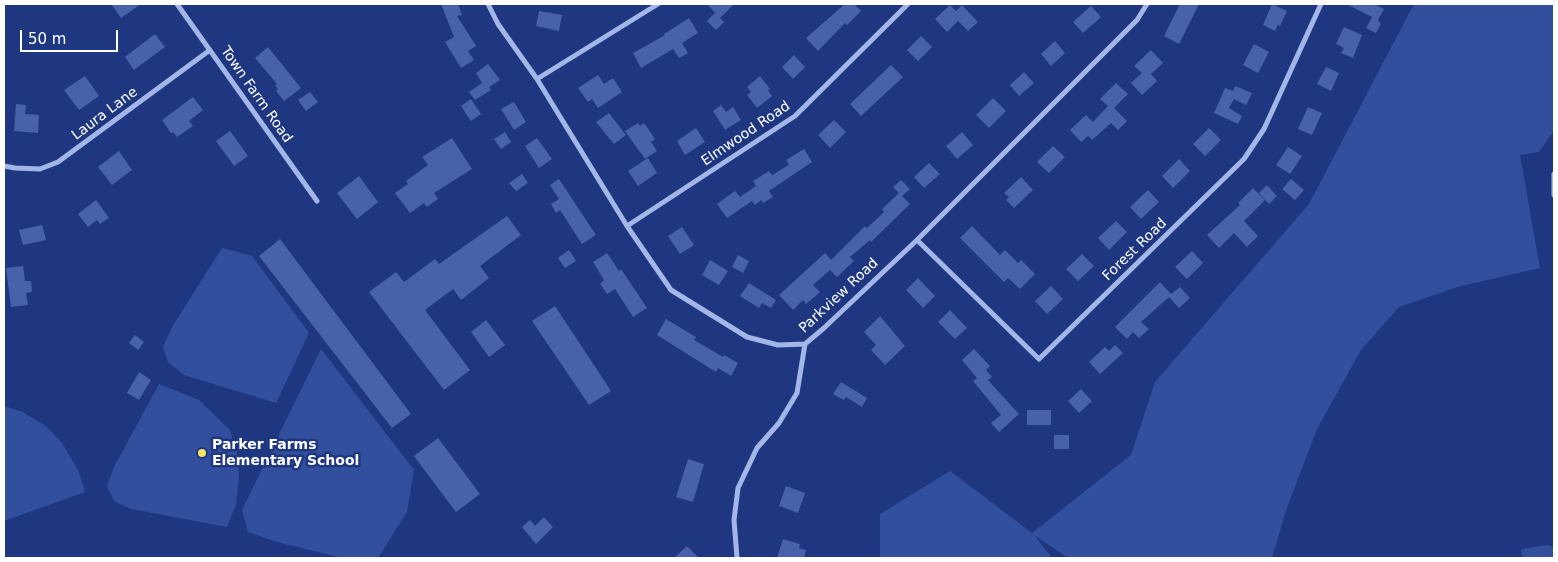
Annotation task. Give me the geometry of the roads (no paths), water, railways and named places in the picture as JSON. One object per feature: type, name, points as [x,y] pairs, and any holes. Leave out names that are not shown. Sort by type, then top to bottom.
[{"type":"street","name":"Town Farm Road","points":[[177,4],[317,200]]},
{"type":"street","name":"Parkview Road","points":[[488,4],[498,24],[537,79],[627,226],[671,290],[747,337],[778,345],[805,344],[917,240],[1137,20],[1147,4]]},
{"type":"street","points":[[537,79],[658,4]]},
{"type":"street","name":"Elmwood Road","points":[[627,226],[795,116],[908,4]]},
{"type":"street","name":"Forest Road","points":[[917,240],[1039,359],[1244,159],[1264,129],[1322,4]]},
{"type":"street","name":"Laura Lane","points":[[4,166],[40,169],[58,162],[210,50]]},
{"type":"street","points":[[1554,174],[1554,195]]},
{"type":"street","points":[[737,558],[734,520],[738,488],[757,448],[779,423],[797,393],[805,344]]},
{"type":"place","name":"Parker Farms Elementary School","points":[[202,453]]}]
